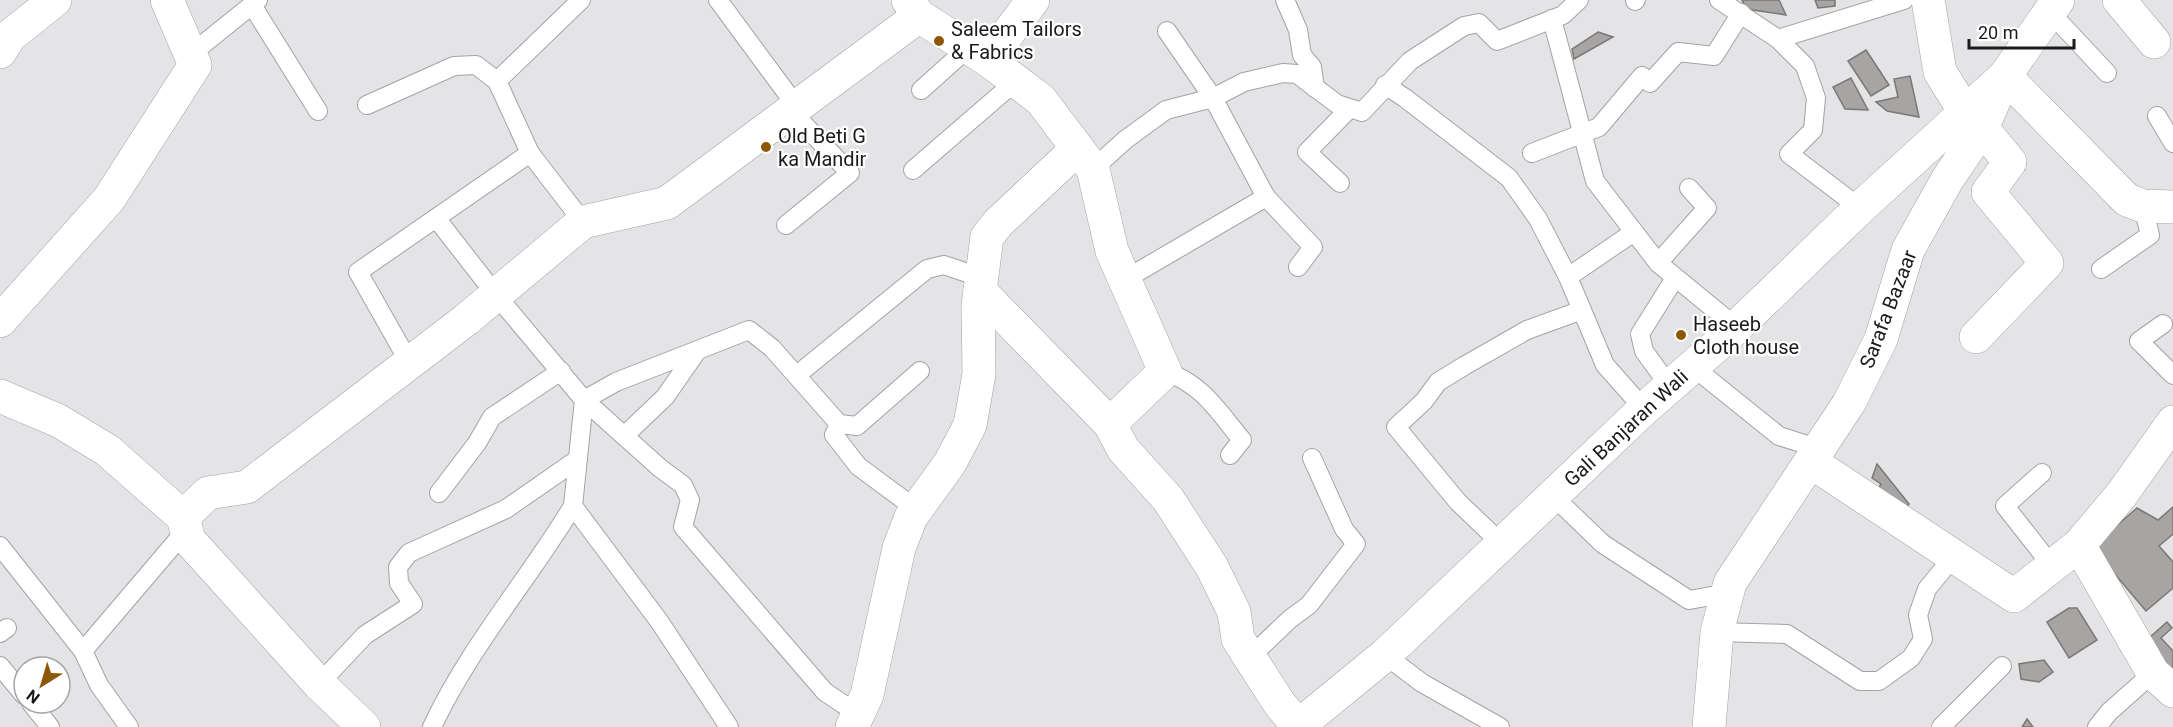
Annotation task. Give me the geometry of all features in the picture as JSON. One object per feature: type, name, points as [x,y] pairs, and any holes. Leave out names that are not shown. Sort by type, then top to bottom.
[{"type":"street","points":[[4,37],[55,0]]},
{"type":"street","points":[[0,321],[109,199],[195,65],[167,0]]},
{"type":"street","points":[[978,54],[1033,0]]},
{"type":"street","points":[[1928,0],[1940,72],[1974,120],[2010,162],[1988,192],[2047,263],[1976,337]]},
{"type":"street","points":[[2119,0],[2154,42]]},
{"type":"street","name":"Sarafa Bazaar","points":[[1709,727],[1717,632],[1730,584],[1849,404],[1881,339],[1908,250],[1947,180],[1974,120],[2053,5]]},
{"type":"street","points":[[184,523],[208,493],[247,487],[496,295],[583,222],[667,203],[794,109],[913,8],[1041,100],[1085,159],[1112,252],[1165,371],[1110,424]]},
{"type":"street","points":[[2005,76],[2127,200],[2158,207]]},
{"type":"street","name":"Gali Banjaran Wali","points":[[1297,727],[1385,655],[1860,208],[1974,120]]},
{"type":"street","points":[[855,721],[867,695],[899,548],[916,509],[950,463],[970,425],[979,374],[981,285],[987,237],[998,223],[1085,159]]},
{"type":"street","points":[[981,285],[1110,424],[1123,449],[1168,499],[1212,567],[1234,612],[1238,639],[1297,727]]},
{"type":"street","points":[[0,396],[59,422],[107,450],[184,523],[189,540],[319,684],[364,727]]},
{"type":"street","points":[[1816,456],[1954,556],[2014,596],[2079,545],[2122,494],[2173,422]]},
{"type":"street","points":[[2079,545],[2163,682]]},
{"type":"lane","points":[[718,0],[794,109],[850,173],[786,225]]},
{"type":"lane","points":[[1285,0],[1298,30],[1302,55],[1312,67],[1316,88]]},
{"type":"lane","points":[[1719,0],[1778,39],[1805,66],[1816,98],[1813,130],[1789,154],[1860,208]]},
{"type":"lane","points":[[1778,39],[1904,0]]},
{"type":"lane","points":[[1085,159],[1125,140],[1166,110],[1213,98],[1244,82],[1283,73],[1297,74],[1337,104],[1362,112],[1410,61],[1464,26],[1479,23],[1497,40],[1563,15],[1577,1]]},
{"type":"lane","points":[[190,54],[255,2],[318,111]]},
{"type":"lane","points":[[497,81],[568,4]]},
{"type":"lane","points":[[2053,5],[2107,73]]},
{"type":"lane","points":[[1532,153],[1599,127],[1642,76],[1650,83],[1678,52],[1714,56],[1741,14]]},
{"type":"lane","points":[[1552,20],[1595,181],[1658,263],[1736,327]]},
{"type":"lane","points":[[1167,31],[1213,98],[1266,196],[1313,247],[1298,267]]},
{"type":"lane","points":[[921,90],[978,54]]},
{"type":"lane","points":[[367,105],[454,66],[476,65],[497,81],[531,153],[583,222]]},
{"type":"lane","points":[[913,170],[1016,81]]},
{"type":"lane","points":[[1385,86],[1405,98],[1509,178],[1538,219],[1568,277],[1605,365],[1644,409]]},
{"type":"lane","points":[[1340,183],[1307,152],[1349,109]]},
{"type":"lane","points":[[2157,116],[2173,143]]},
{"type":"lane","points":[[410,362],[358,272],[531,153]]},
{"type":"lane","points":[[1658,263],[1707,208],[1689,188]]},
{"type":"lane","points":[[1125,280],[1266,196]]},
{"type":"lane","points":[[2101,269],[2150,235],[2158,207]]},
{"type":"lane","points":[[436,218],[496,295],[584,400],[683,484],[690,500],[682,527],[825,692],[855,721]]},
{"type":"lane","points":[[1568,277],[1634,232]]},
{"type":"lane","points":[[796,375],[927,269],[944,265],[981,285]]},
{"type":"lane","points":[[1675,278],[1640,334],[1644,351],[1779,436],[1816,456]]},
{"type":"lane","points":[[1502,544],[1458,501],[1396,427],[1424,401],[1438,382],[1455,371],[1527,330],[1582,310]]},
{"type":"lane","points":[[2163,324],[2139,341],[2173,375]]},
{"type":"lane","points":[[584,400],[616,382],[749,330],[772,348],[839,424],[857,426],[920,371]]},
{"type":"lane","points":[[624,436],[665,397],[697,351]]},
{"type":"lane","points":[[439,493],[477,443],[492,417],[561,371]]},
{"type":"lane","points":[[1165,371],[1184,378],[1203,391],[1242,440],[1230,455]]},
{"type":"lane","points":[[432,727],[451,688],[544,554],[573,506],[584,400]]},
{"type":"lane","points":[[839,424],[834,435],[858,466],[916,509]]},
{"type":"lane","points":[[1250,657],[1290,619],[1310,605],[1356,544],[1344,529],[1312,458]]},
{"type":"lane","points":[[319,684],[365,635],[413,604],[399,583],[398,567],[409,554],[506,509],[578,459]]},
{"type":"lane","points":[[2042,472],[2005,506],[2052,566]]},
{"type":"lane","points":[[1553,496],[1603,544],[1689,600],[1728,593]]},
{"type":"lane","points":[[573,506],[658,621],[729,727]]},
{"type":"lane","points":[[83,651],[184,523]]},
{"type":"lane","points":[[0,546],[83,651],[99,685],[129,727]]},
{"type":"lane","points":[[1717,632],[1787,634],[1860,681],[1879,681],[1911,658],[1923,639],[1918,615],[1927,590],[1954,556]]},
{"type":"lane","points":[[1385,655],[1422,683],[1500,727]]},
{"type":"lane","points":[[0,666],[12,680]]},
{"type":"lane","points":[[1941,727],[2002,666]]},
{"type":"lane","points":[[2097,727],[2109,712],[2163,682]]},
{"type":"lane","points":[[40,715],[50,727]]},
{"type":"building","points":[[1742,0],[1779,0],[1786,15],[1746,9]]},
{"type":"building","points":[[1815,0],[1835,0],[1835,6],[1818,8]]},
{"type":"building","points":[[1598,32],[1613,37],[1574,59],[1572,49]]},
{"type":"building","points":[[1866,50],[1889,85],[1871,96],[1848,61]]},
{"type":"building","points":[[1910,76],[1919,117],[1887,111],[1876,102],[1898,97],[1894,79]]},
{"type":"building","points":[[1851,78],[1868,110],[1845,109],[1833,87]]},
{"type":"building","points":[[1877,464],[1909,504],[1903,512],[1876,492],[1881,484],[1872,478]]},
{"type":"building","points":[[2173,507],[2173,534],[2159,546],[2173,562],[2173,588],[2146,611],[2092,547],[2137,508],[2158,520]]},
{"type":"building","points":[[2069,608],[2077,608],[2097,640],[2069,658],[2047,622]]},
{"type":"building","points":[[2167,622],[2172,628],[2161,638],[2173,651],[2173,672],[2162,682],[2149,638]]},
{"type":"building","points":[[2044,660],[2053,672],[2039,682],[2021,679],[2019,664]]},
{"type":"building","points":[[2027,719],[2033,727],[2022,727]]},
{"type":"place","name":"Saleem Tailors & Fabrics","points":[[939,41]]},
{"type":"place","name":"Old Beti G ka Mandir","points":[[766,147]]},
{"type":"place","name":"Haseeb Cloth house","points":[[1681,335]]}]
